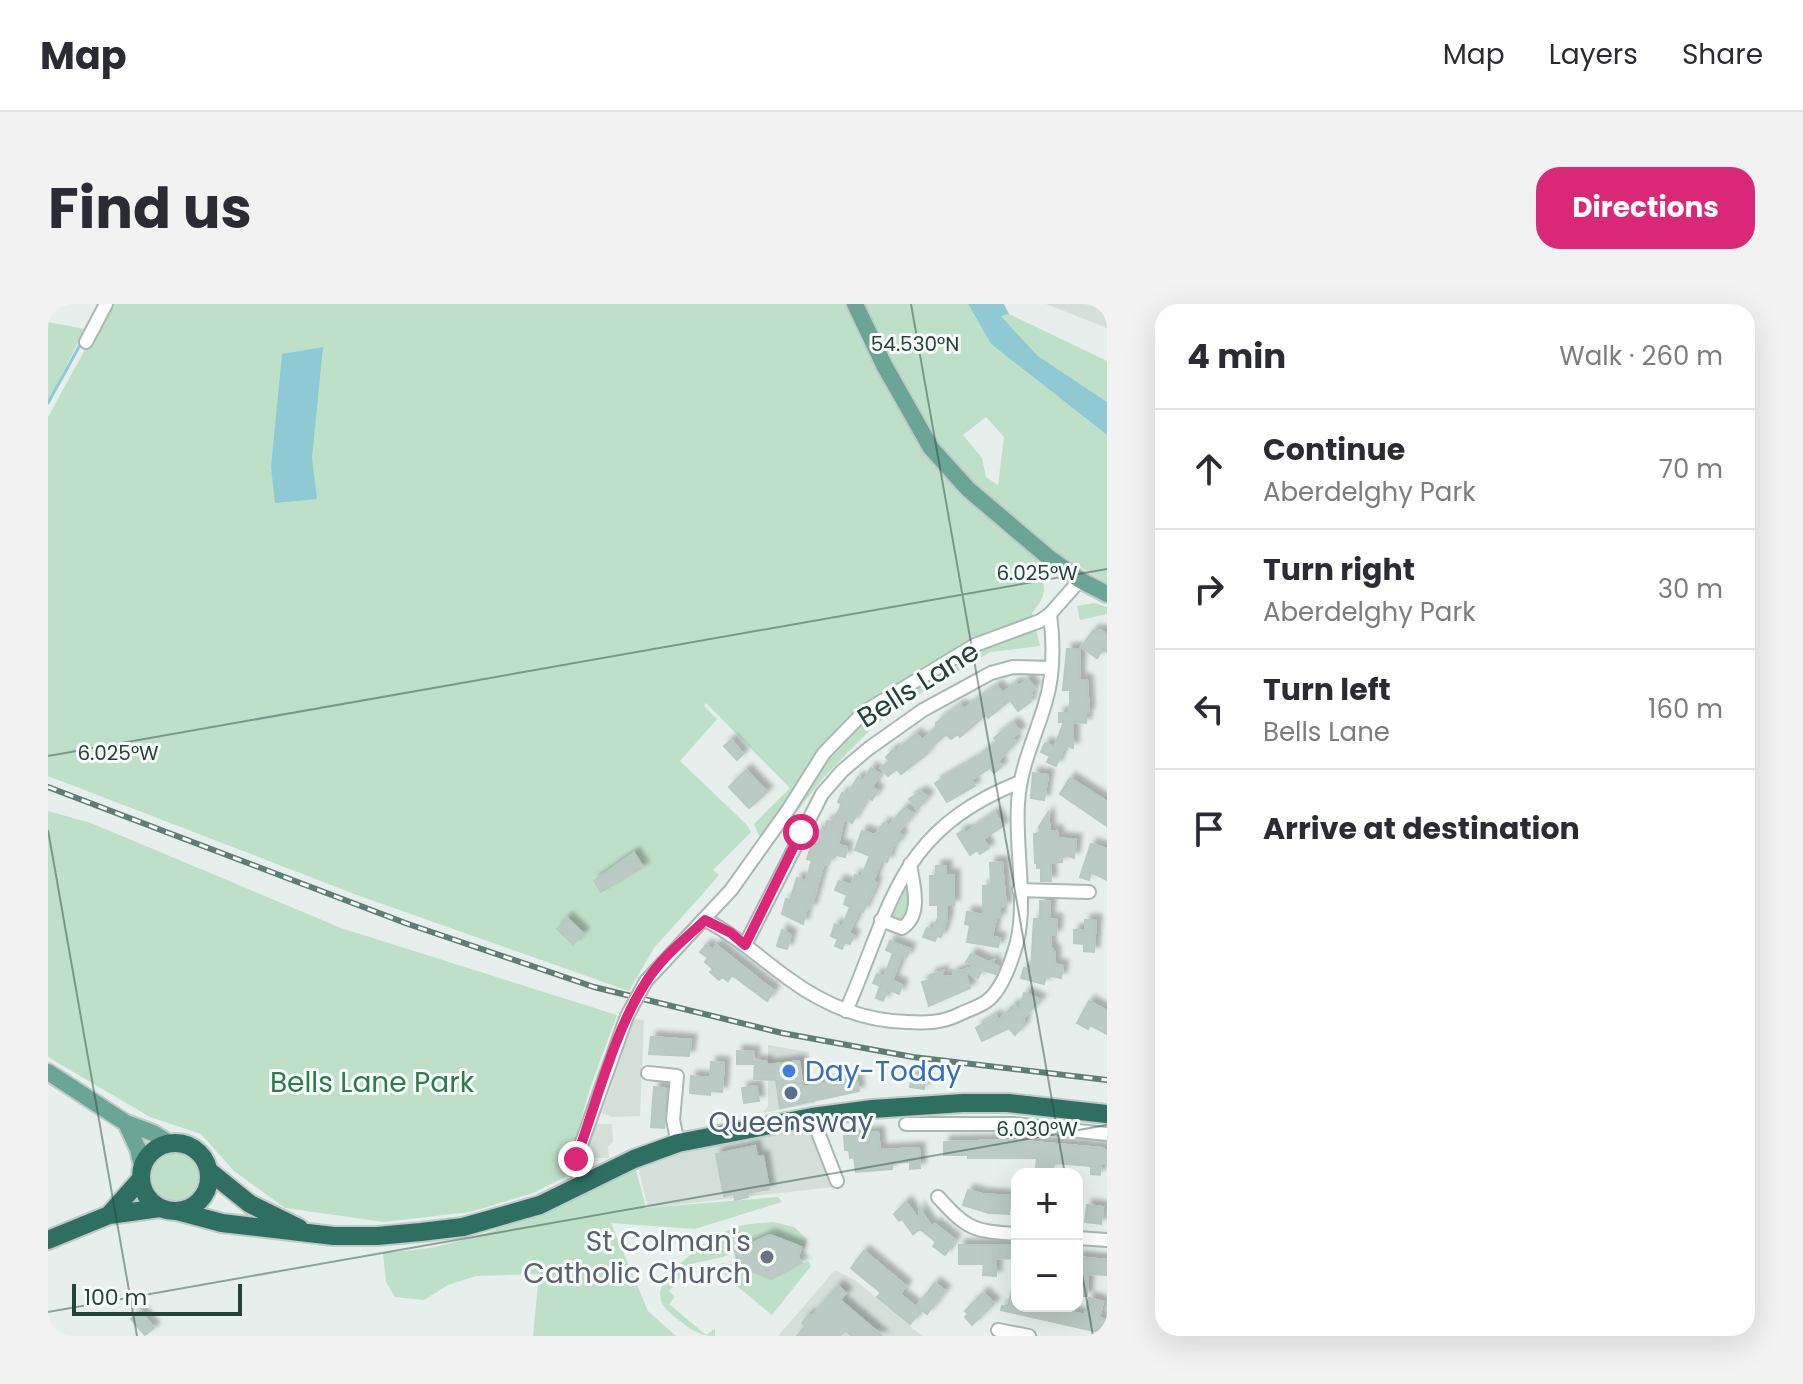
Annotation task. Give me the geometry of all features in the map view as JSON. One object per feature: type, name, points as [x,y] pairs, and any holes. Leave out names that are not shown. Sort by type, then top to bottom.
[{"type":"highway","points":[[141,1173],[143,1191],[168,1210],[222,1223],[334,1236],[377,1236],[463,1227],[540,1205],[634,1159],[678,1143],[812,1117],[872,1109],[931,1114],[1008,1103],[1107,1114]]},
{"type":"highway","points":[[109,1215],[141,1173],[152,1150],[180,1142],[199,1152],[209,1171],[250,1204],[305,1231]]},
{"type":"highway","points":[[48,1240],[109,1215],[168,1210],[198,1202],[205,1193],[209,1171]]},
{"type":"main road","points":[[855,304],[884,365],[931,448],[968,489],[1048,557],[1080,580],[1107,594]]},
{"type":"main road","points":[[48,1072],[126,1123],[169,1143]]},
{"type":"main road","points":[[126,1123],[138,1149],[141,1173]]},
{"type":"street","points":[[86,342],[106,304]]},
{"type":"street","name":"Bells Lane","points":[[580,1186],[576,1159],[627,1016],[646,981],[731,890],[824,753],[864,712],[975,645],[1040,621],[1080,580]]},
{"type":"street","points":[[703,922],[731,933],[791,981],[846,1011],[881,1020],[933,1023],[947,1020],[988,1001],[997,991],[1016,944],[1019,890],[1017,805],[1029,747],[1045,705],[1053,641],[1050,614]]},
{"type":"street","points":[[745,945],[822,794],[842,771],[923,710],[991,673],[1013,667],[1051,668]]},
{"type":"street","points":[[846,1011],[881,920],[910,864],[933,834],[968,808],[1020,782]]},
{"type":"street","points":[[881,920],[902,928],[912,919],[915,901],[910,864]]},
{"type":"street","points":[[1019,890],[1089,892]]},
{"type":"street","points":[[648,1073],[677,1076],[673,1120],[678,1143]]},
{"type":"street","points":[[906,1124],[931,1114],[1107,1134]]},
{"type":"street","points":[[812,1117],[837,1181]]},
{"type":"street","points":[[945,1199],[955,1215],[979,1232],[1011,1234]]},
{"type":"street","points":[[1083,1238],[1107,1240]]},
{"type":"street","points":[[996,1329],[1029,1336]]},
{"type":"shaded area","points":[[1046,304],[1107,304],[1107,328]]},
{"type":"shaded area","points":[[634,1019],[644,1020],[640,1116],[612,1117],[602,1113]]},
{"type":"shaded area","points":[[768,1045],[809,1052],[815,1103],[762,1113],[768,1106]]},
{"type":"shaded area","points":[[594,1124],[612,1124],[613,1142],[608,1147],[609,1158],[587,1155],[585,1149]]},
{"type":"shaded area","points":[[803,1128],[812,1136],[833,1187],[648,1208],[638,1167],[700,1145]]},
{"type":"shaded area","points":[[835,1270],[855,1280],[922,1336],[778,1336]]},
{"type":"green space","points":[[110,304],[968,304],[991,344],[1107,435],[1107,583],[1052,550],[1038,572],[1044,593],[1032,613],[1040,646],[990,652],[906,702],[874,726],[823,778],[771,845],[760,838],[754,824],[790,788],[706,703],[704,706],[717,719],[680,761],[751,832],[713,870],[719,875],[654,948],[629,991],[357,895],[48,776],[48,417]],"holes":[[[986,417],[1004,437],[998,485],[986,477],[982,458],[963,435]]]},
{"type":"green space","points":[[1009,314],[1107,361],[1107,402],[1038,356],[1000,315]]},
{"type":"green space","points":[[48,322],[85,329],[48,402]]},
{"type":"green space","points":[[1094,603],[1107,607],[1107,614],[1080,620],[1077,606]]},
{"type":"green space","name":"Bells Lane Park","points":[[48,811],[91,823],[341,928],[617,1015],[590,1088],[565,1177],[533,1193],[470,1212],[384,1222],[285,1208],[234,1171],[201,1134],[150,1117],[48,1057]]},
{"type":"green space","points":[[909,880],[912,901],[904,921],[890,916]]},
{"type":"green space","points":[[176,1153],[193,1160],[200,1177],[193,1194],[176,1201],[159,1194],[152,1177],[159,1160]]},
{"type":"green space","points":[[635,1166],[646,1208],[778,1197],[782,1202],[695,1229],[611,1223],[648,1311],[676,1336],[533,1336],[539,1274],[476,1276],[448,1285],[424,1300],[395,1297],[386,1282],[383,1253],[432,1247],[490,1232],[564,1202]]},
{"type":"green space","points":[[774,1222],[794,1227],[807,1239],[805,1248],[776,1236],[765,1236],[723,1257],[691,1264],[669,1291],[675,1297],[669,1304],[706,1335],[715,1329],[715,1336],[704,1335],[695,1331],[666,1309],[660,1298],[663,1285],[689,1256],[731,1229]]},
{"type":"green space","points":[[808,1261],[811,1266],[772,1315],[726,1277],[721,1263],[771,1279]]},
{"type":"water","points":[[968,304],[1004,304],[1009,314],[1001,316],[1038,356],[1107,402],[1107,435],[991,344]]},
{"type":"water","points":[[323,347],[312,458],[317,499],[275,503],[271,467],[282,354]]},
{"type":"building","points":[[1094,630],[1107,635],[1107,652],[1103,649],[1097,658],[1081,647]]},
{"type":"building","points":[[1067,649],[1080,649],[1079,680],[1087,680],[1089,713],[1086,713],[1086,723],[1073,722],[1073,748],[1065,745],[1056,766],[1047,762],[1050,756],[1041,752],[1045,743],[1054,747],[1064,722],[1059,722],[1059,713],[1068,713],[1070,708],[1070,690],[1063,690]]},
{"type":"building","points":[[1028,679],[1035,688],[1028,698],[1031,701],[1018,711],[1010,700],[988,718],[985,715],[960,737],[958,734],[951,739],[946,734],[901,774],[897,769],[888,776],[881,768],[889,761],[886,757],[893,750],[895,752],[916,734],[922,740],[936,729],[936,723],[960,705],[964,709],[997,686],[1003,693]]},
{"type":"building","points":[[1013,723],[1020,731],[1012,738],[1015,741],[1013,745],[998,761],[1002,766],[994,773],[990,768],[971,780],[975,786],[947,802],[935,783],[976,759],[997,741],[994,738]]},
{"type":"building","points":[[731,740],[743,754],[737,760],[724,746]]},
{"type":"building","points":[[871,768],[880,774],[872,787],[878,791],[872,800],[867,797],[852,823],[844,818],[838,845],[847,847],[845,857],[832,854],[829,864],[824,863],[811,909],[807,908],[803,924],[782,914],[797,878],[806,881],[812,860],[807,859],[818,830],[824,831],[827,821],[832,822],[840,808],[838,802],[842,793],[847,795],[858,777],[863,781]]},
{"type":"building","points":[[746,770],[767,792],[749,808],[729,787]]},
{"type":"building","points":[[1033,773],[1048,775],[1044,800],[1031,798]]},
{"type":"building","points":[[1070,778],[1107,802],[1107,826],[1060,794]]},
{"type":"building","points":[[921,792],[928,797],[917,810],[909,799]]},
{"type":"building","points":[[904,808],[914,814],[898,832],[902,836],[896,845],[894,843],[887,862],[881,860],[872,893],[863,912],[859,910],[849,933],[854,936],[850,944],[845,942],[842,949],[835,946],[838,939],[831,936],[835,924],[842,927],[850,907],[844,904],[847,895],[835,890],[839,881],[851,885],[855,875],[861,878],[870,856],[855,850],[862,831],[875,835],[884,823],[889,826]]},
{"type":"building","points":[[995,813],[1003,826],[983,839],[989,848],[980,854],[977,850],[970,855],[957,834],[964,830],[966,833]]},
{"type":"building","points":[[1048,813],[1050,832],[1057,831],[1058,838],[1076,840],[1074,858],[1062,854],[1062,862],[1050,863],[1051,881],[1041,881],[1041,868],[1037,868],[1035,863],[1034,834],[1040,833],[1039,827]]},
{"type":"building","points":[[1091,844],[1107,849],[1107,880],[1091,872],[1089,880],[1080,877]]},
{"type":"building","points":[[634,853],[643,867],[601,892],[594,881]]},
{"type":"building","points":[[1002,862],[1006,907],[1000,907],[1000,918],[996,918],[992,937],[1000,938],[998,947],[967,942],[970,925],[965,924],[967,912],[983,915],[983,886],[991,886],[990,863]]},
{"type":"building","points":[[936,866],[946,866],[946,875],[954,875],[954,905],[947,905],[947,919],[941,937],[937,936],[935,941],[923,937],[927,928],[933,930],[938,918],[938,905],[930,905],[930,876],[936,876]]},
{"type":"building","points":[[1040,901],[1050,902],[1049,919],[1057,920],[1056,935],[1051,934],[1050,946],[1055,953],[1054,964],[1063,966],[1061,978],[1046,975],[1044,984],[1021,978],[1024,968],[1031,970],[1034,919],[1040,919]]},
{"type":"building","points":[[567,918],[583,933],[573,944],[557,929]]},
{"type":"building","points":[[1085,920],[1096,920],[1094,952],[1084,951],[1084,944],[1074,943],[1074,930],[1085,930]]},
{"type":"building","points":[[782,930],[791,935],[787,949],[777,946]]},
{"type":"building","points":[[890,941],[910,949],[906,958],[902,956],[892,980],[902,985],[899,994],[888,989],[883,1001],[876,998],[880,986],[873,983],[877,974],[884,977],[893,953],[886,950]]},
{"type":"building","points":[[706,945],[713,950],[716,945],[774,991],[767,1001],[732,975],[728,981],[722,977],[719,980],[710,972],[713,969],[705,962],[708,958],[700,952]]},
{"type":"building","points":[[971,954],[988,962],[994,960],[992,964],[999,967],[996,974],[982,970],[978,978],[965,972],[970,988],[929,1006],[922,982],[931,980],[930,975],[943,971],[941,977],[953,976],[953,973],[976,966],[966,962]]},
{"type":"building","points":[[1024,993],[1041,1000],[1024,1017],[1024,1025],[1015,1035],[1009,1028],[982,1041],[976,1028],[996,1016],[998,1021],[1014,1005],[1019,1010]]},
{"type":"building","points":[[1089,1001],[1107,1011],[1107,1034],[1090,1025],[1088,1029],[1077,1023]]},
{"type":"building","points":[[651,1037],[691,1040],[689,1056],[649,1054]]},
{"type":"building","points":[[737,1051],[754,1052],[753,1064],[737,1064]]},
{"type":"building","points":[[755,1061],[767,1062],[767,1065],[799,1061],[803,1087],[856,1077],[859,1091],[780,1108],[776,1080],[754,1079]]},
{"type":"building","points":[[711,1062],[724,1063],[722,1092],[710,1091],[710,1095],[690,1093],[691,1076],[710,1078]]},
{"type":"building","points":[[912,1075],[926,1077],[924,1089],[910,1087]]},
{"type":"building","points":[[756,1086],[759,1101],[744,1103],[742,1088]]},
{"type":"building","points":[[654,1087],[667,1089],[664,1128],[651,1127]]},
{"type":"building","points":[[878,1132],[880,1150],[919,1148],[920,1168],[910,1169],[910,1162],[892,1163],[892,1169],[856,1172],[854,1157],[850,1158],[849,1150],[845,1150],[844,1136]]},
{"type":"building","points":[[1011,1140],[1101,1148],[1107,1151],[1107,1164],[1101,1164],[1100,1175],[1091,1174],[1091,1166],[1054,1163],[1053,1168],[1036,1168],[1037,1158],[944,1155],[944,1142]]},
{"type":"building","points":[[755,1146],[757,1157],[763,1156],[769,1189],[747,1193],[748,1197],[735,1200],[734,1194],[724,1196],[716,1154]]},
{"type":"building","points":[[968,1190],[1010,1196],[1009,1214],[989,1213],[963,1205]]},
{"type":"building","points":[[906,1202],[920,1221],[919,1208],[932,1227],[935,1224],[955,1240],[945,1255],[933,1246],[936,1242],[920,1229],[913,1234],[902,1219],[899,1221],[894,1214]]},
{"type":"building","points":[[1087,1205],[1103,1207],[1101,1224],[1085,1222]]},
{"type":"building","name":"St Colman's Catholic Church","points":[[770,1235],[801,1247],[798,1258],[802,1263],[771,1279],[738,1266],[735,1251]]},
{"type":"building","points":[[959,1245],[1011,1245],[1011,1259],[996,1258],[996,1276],[983,1275],[984,1264],[959,1264]]},
{"type":"building","points":[[864,1251],[906,1286],[900,1294],[921,1311],[910,1324],[877,1297],[881,1293],[851,1268]]},
{"type":"building","points":[[1083,1258],[1107,1260],[1107,1275],[1088,1274],[1087,1296],[1083,1296]]},
{"type":"building","points":[[935,1283],[945,1291],[927,1314],[917,1306]]},
{"type":"building","points":[[838,1286],[846,1293],[840,1300],[882,1336],[852,1336],[845,1330],[840,1336],[797,1336],[805,1326],[802,1323]]},
{"type":"building","points":[[983,1293],[994,1303],[972,1325],[965,1317],[968,1314],[965,1311]]},
{"type":"building","points":[[1011,1293],[1011,1312],[1072,1312],[1085,1315],[1089,1298],[1103,1302],[1099,1318],[1107,1320],[1107,1334],[1001,1310],[1002,1306],[1008,1306]]},
{"type":"building","points":[[140,1311],[154,1328],[145,1335],[131,1319]]},
{"type":"waterway","points":[[48,403],[80,345]]},
{"type":"railway","points":[[48,787],[408,924],[594,987],[782,1033],[913,1057],[1107,1080]]},
{"type":"place","name":"Day-Today","points":[[789,1071]]},
{"type":"place","name":"Queensway","points":[[791,1093]]},
{"type":"place","name":"St Colman's Catholic Church","points":[[767,1257]]},
{"type":"route","points":[[576,1159],[627,1016],[646,981],[705,920],[731,933],[745,945],[801,832]]}]
